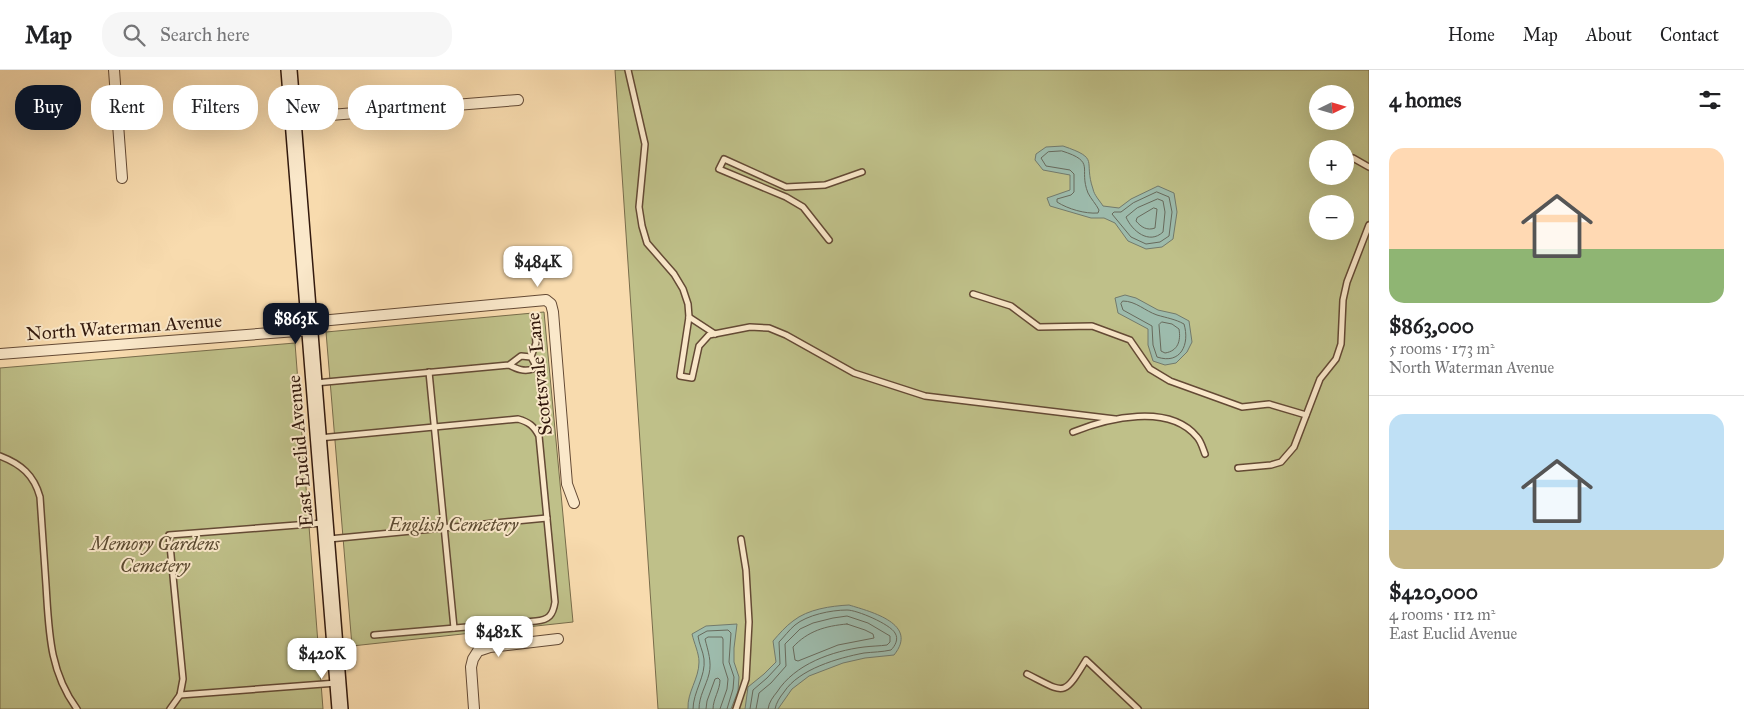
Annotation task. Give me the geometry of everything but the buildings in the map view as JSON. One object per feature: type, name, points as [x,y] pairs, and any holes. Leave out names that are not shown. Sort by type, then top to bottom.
[{"type":"main road","name":"East Euclid Avenue","points":[[290,70],[291,85]]},
{"type":"main road","name":"East Euclid Avenue","points":[[294,130],[340,709]]},
{"type":"street","points":[[114,70],[122,178]]},
{"type":"street","points":[[338,114],[518,100]]},
{"type":"street","name":"Scottsvale Lane","points":[[310,326],[546,300],[551,304],[553,312],[567,484],[574,502]]},
{"type":"street","name":"North Waterman Avenue","points":[[0,354],[310,326]]},
{"type":"street","points":[[474,709],[471,667],[478,651],[490,647],[558,639]]},
{"type":"lane","points":[[628,70],[645,144],[639,207],[642,226],[648,243],[674,274],[683,289],[688,304],[690,317],[680,376],[692,378],[699,346],[709,335],[750,326],[769,328],[854,374],[925,396],[1115,419]]},
{"type":"lane","points":[[1354,158],[1369,166]]},
{"type":"lane","points":[[829,240],[803,207],[786,197],[719,169],[724,159],[786,187],[825,185],[862,172]]},
{"type":"lane","points":[[1238,468],[1271,465],[1281,462],[1294,447],[1320,379],[1336,359],[1341,344],[1347,282],[1369,225]]},
{"type":"lane","points":[[973,294],[1011,306],[1039,327],[1092,326],[1130,340],[1150,368],[1170,381],[1242,408],[1269,404],[1306,415]]},
{"type":"lane","points":[[314,383],[509,365],[528,371],[533,369],[534,364],[531,357],[536,343],[534,316]]},
{"type":"lane","points":[[690,317],[714,334]]},
{"type":"lane","points":[[509,365],[521,356],[531,357]]},
{"type":"lane","points":[[429,372],[454,628]]},
{"type":"lane","points":[[1073,432],[1097,422],[1133,416],[1157,417],[1183,425],[1198,438],[1205,454]]},
{"type":"lane","points":[[319,438],[518,419],[529,422],[539,436],[555,602],[552,614],[543,620],[374,635]]},
{"type":"lane","points":[[0,456],[24,468],[38,488],[53,660],[67,693],[78,709]]},
{"type":"lane","points":[[327,539],[547,518]]},
{"type":"lane","points":[[170,709],[180,695],[183,678],[169,535],[325,522]]},
{"type":"lane","points":[[736,709],[746,679],[749,622],[746,570],[741,539]]},
{"type":"lane","points":[[1027,674],[1057,689],[1065,688],[1070,686],[1086,660],[1138,709]]},
{"type":"lane","points":[[180,695],[338,683]]},
{"type":"green space","points":[[615,70],[1369,70],[1369,709],[658,709]]},
{"type":"green space","name":"English Cemetery","points":[[544,312],[573,622],[352,646],[326,332]]},
{"type":"green space","name":"Memory Gardens Cemetery","points":[[295,343],[323,709],[0,709],[0,368]]},
{"type":"water","points":[[1063,146],[1075,150],[1087,158],[1094,191],[1103,206],[1119,208],[1131,199],[1158,186],[1174,193],[1177,212],[1173,239],[1162,247],[1146,249],[1128,241],[1115,223],[1104,218],[1091,218],[1050,206],[1047,198],[1070,190],[1070,175],[1043,170],[1035,160],[1036,154],[1046,147]]},
{"type":"water","points":[[1125,295],[1136,298],[1158,310],[1176,314],[1189,321],[1192,342],[1187,352],[1176,363],[1165,365],[1153,361],[1148,345],[1148,329],[1118,313],[1115,298]]},
{"type":"water","points":[[849,605],[880,616],[897,627],[901,635],[900,644],[894,655],[865,658],[843,663],[809,676],[792,689],[778,709],[745,709],[748,687],[776,662],[773,641],[790,623],[813,611],[827,607]]},
{"type":"water","points":[[737,624],[734,662],[739,677],[738,691],[731,709],[688,709],[689,697],[699,662],[692,634],[706,626]]}]
